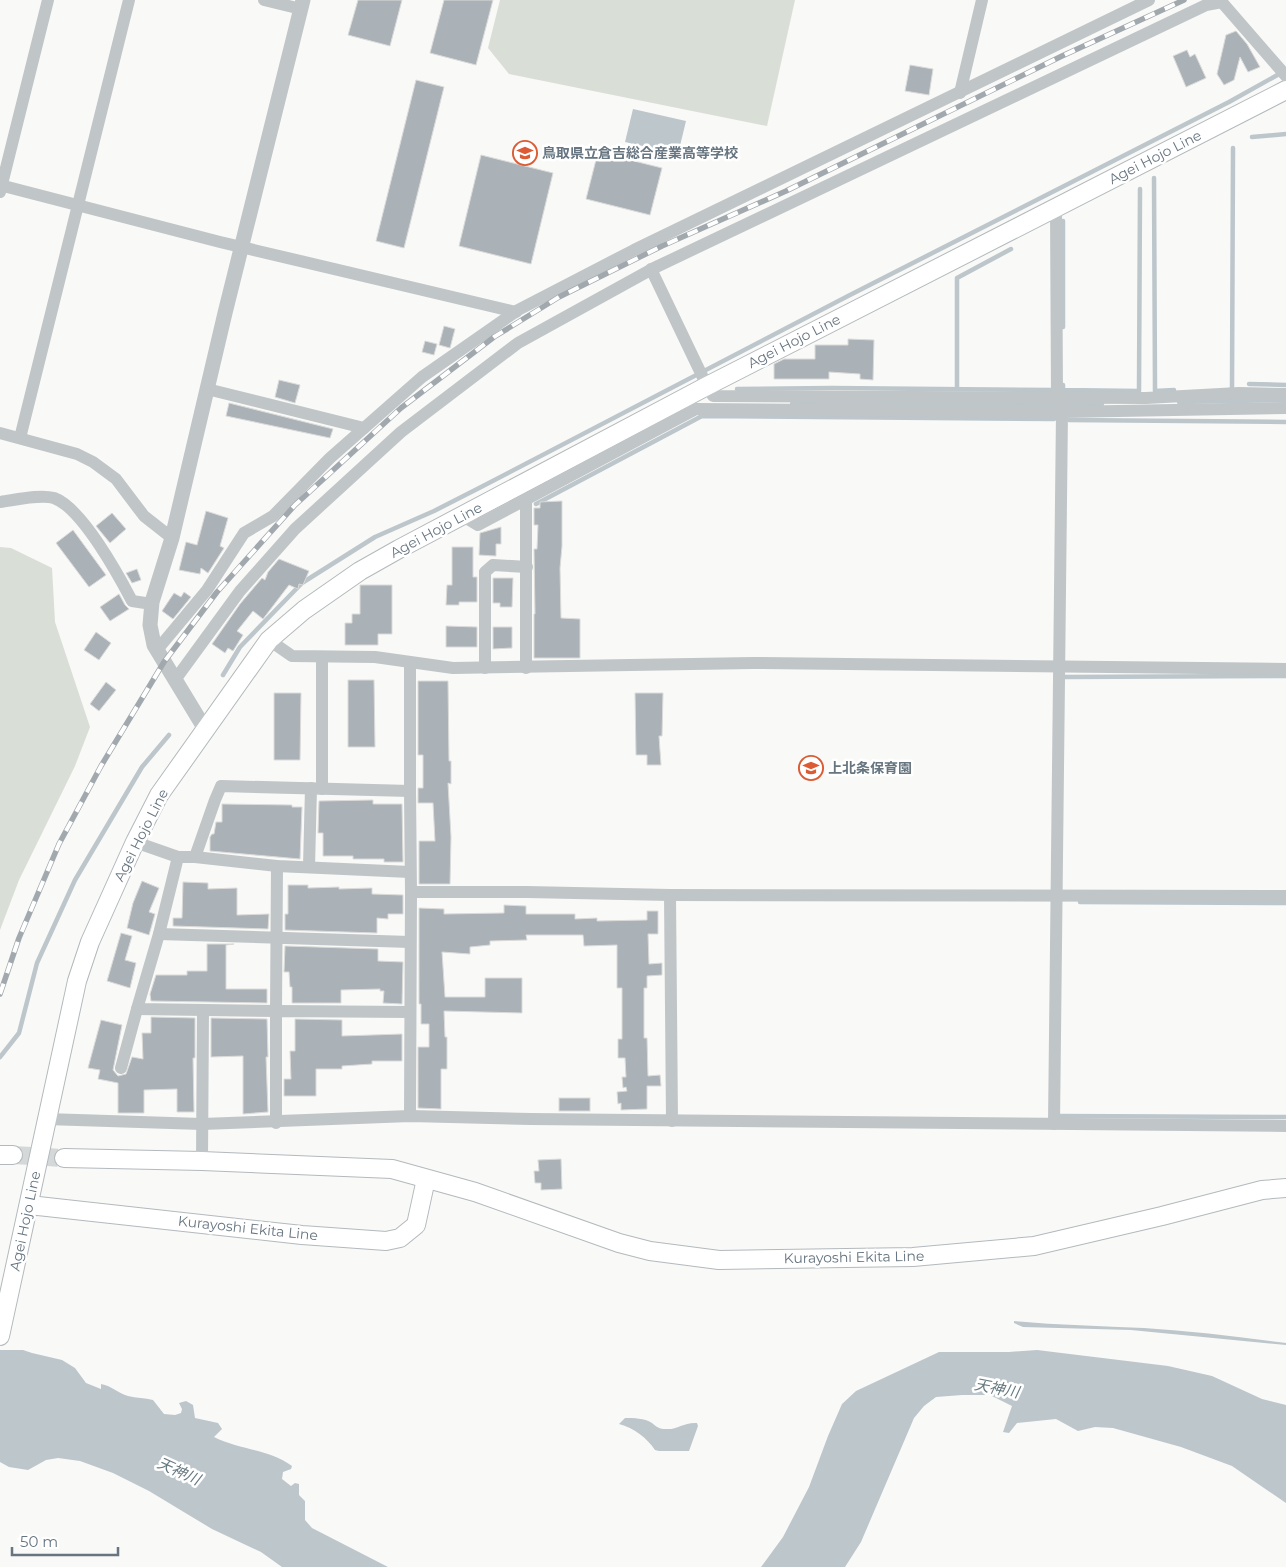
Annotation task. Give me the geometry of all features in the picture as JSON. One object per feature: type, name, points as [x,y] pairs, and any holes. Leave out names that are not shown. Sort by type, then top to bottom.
[{"type":"main road","name":"Agei Hojo Line","points":[[0,1336],[77,981],[90,942],[134,842],[159,795],[269,640],[304,610],[360,571],[462,516],[710,391],[1056,207],[1286,90]]},
{"type":"main road","name":"Kurayoshi Ekita Line","points":[[64,1158],[202,1161],[392,1169],[475,1192],[619,1243],[650,1251],[719,1260],[913,1256],[1034,1246],[1262,1190],[1286,1188]]},
{"type":"main road","name":"Kurayoshi Ekita Line","points":[[28,1213],[386,1241],[400,1238],[416,1225],[426,1179]]},
{"type":"street","points":[[48,0],[1,188],[516,312]]},
{"type":"street","points":[[20,438],[129,0]]},
{"type":"street","points":[[205,729],[154,645],[150,624],[152,604],[172,538],[302,5],[264,0]]},
{"type":"street","points":[[960,93],[982,0]]},
{"type":"street","points":[[158,650],[207,590],[244,533],[273,516],[330,458],[422,378],[516,312],[634,250],[1149,0]]},
{"type":"street","points":[[175,680],[240,591],[294,529],[400,432],[518,343],[651,269],[1206,4],[1221,1],[1286,76]]},
{"type":"street","points":[[1054,1124],[1062,412],[1057,397],[1056,207]]},
{"type":"street","points":[[651,269],[710,391],[707,409]]},
{"type":"street","points":[[207,389],[364,428]]},
{"type":"street","points":[[710,391],[1146,398],[1239,393],[1286,394]]},
{"type":"street","points":[[462,516],[478,525],[696,409],[1062,412],[1286,408]]},
{"type":"street","points":[[0,433],[78,454],[93,462],[116,478],[144,516],[172,538]]},
{"type":"street","points":[[0,502],[43,497],[54,498],[72,511],[98,543],[132,602],[152,604]]},
{"type":"street","points":[[526,500],[526,668]]},
{"type":"street","points":[[485,668],[485,572],[493,564],[527,567]]},
{"type":"street","points":[[269,640],[292,656],[375,658],[453,668],[753,663],[1286,669]]},
{"type":"street","points":[[309,867],[317,789],[322,657]]},
{"type":"street","points":[[410,663],[410,1116]]},
{"type":"street","points":[[195,857],[214,800],[221,786],[410,792]]},
{"type":"street","points":[[134,842],[178,857],[195,857],[277,866],[410,872]]},
{"type":"street","points":[[121,1068],[159,934],[178,857]]},
{"type":"street","points":[[276,1122],[277,866]]},
{"type":"street","points":[[411,892],[670,895],[1286,896]]},
{"type":"street","points":[[670,895],[672,1121]]},
{"type":"street","points":[[159,934],[410,942]]},
{"type":"street","points":[[137,1010],[410,1012]]},
{"type":"street","points":[[202,1161],[203,1010]]},
{"type":"street","points":[[46,1120],[202,1124],[410,1116],[672,1121],[1286,1126]]},
{"type":"shaded area","points":[[500,0],[795,0],[767,126],[509,74],[488,48]]},
{"type":"shaded area","points":[[0,547],[11,548],[52,568],[55,622],[90,727],[75,766],[19,880],[0,930]]},
{"type":"water","points":[[633,109],[686,121],[678,154],[625,142]]},
{"type":"water","points":[[1014,1321],[1180,1331],[1286,1343],[1286,1345],[1131,1330],[1023,1327],[1014,1323]]},
{"type":"water","name":"天神川","points":[[0,1350],[23,1350],[62,1360],[75,1368],[86,1383],[101,1389],[101,1384],[105,1385],[128,1396],[153,1400],[164,1414],[175,1415],[181,1413],[182,1409],[179,1403],[186,1401],[193,1405],[195,1418],[218,1423],[222,1429],[214,1437],[273,1456],[292,1466],[291,1469],[283,1472],[282,1479],[291,1486],[295,1483],[299,1484],[299,1495],[305,1501],[305,1520],[312,1528],[388,1567],[282,1567],[261,1552],[212,1529],[149,1491],[113,1473],[80,1461],[58,1458],[46,1460],[28,1470],[9,1467],[0,1462]]},
{"type":"water","name":"天神川","points":[[1037,1350],[1168,1366],[1212,1376],[1262,1399],[1286,1405],[1286,1503],[1232,1466],[1181,1447],[1113,1428],[1095,1427],[1078,1431],[1056,1419],[1017,1423],[1009,1433],[1003,1432],[1012,1406],[990,1395],[936,1397],[924,1406],[914,1418],[861,1542],[845,1567],[761,1567],[783,1537],[809,1487],[842,1404],[856,1391],[939,1352]]},
{"type":"water","points":[[625,1418],[646,1420],[658,1428],[664,1429],[692,1423],[697,1423],[698,1426],[689,1451],[659,1451],[655,1450],[640,1434],[619,1424]]},
{"type":"building","points":[[358,0],[402,0],[390,46],[348,35]]},
{"type":"building","points":[[444,0],[493,0],[476,65],[430,53]]},
{"type":"building","points":[[1236,31],[1247,44],[1260,67],[1248,72],[1240,57],[1234,80],[1224,85],[1217,74],[1226,35]]},
{"type":"building","points":[[1187,50],[1190,57],[1195,54],[1206,78],[1186,87],[1173,56]]},
{"type":"building","points":[[910,65],[933,69],[929,95],[905,91]]},
{"type":"building","points":[[416,80],[444,87],[404,248],[376,241]]},
{"type":"building","points":[[598,152],[662,168],[650,215],[586,199]]},
{"type":"building","points":[[481,155],[553,173],[531,264],[459,246]]},
{"type":"building","points":[[444,326],[455,329],[450,348],[439,345]]},
{"type":"building","points":[[848,339],[874,340],[873,380],[860,379],[860,374],[829,372],[829,379],[774,379],[774,364],[784,359],[815,359],[815,345],[848,345]]},
{"type":"building","points":[[425,341],[437,344],[434,355],[422,352]]},
{"type":"building","points":[[279,380],[300,385],[295,403],[275,397]]},
{"type":"building","points":[[229,403],[333,429],[330,438],[226,416]]},
{"type":"building","points":[[562,501],[561,618],[580,619],[580,658],[534,658],[534,549],[537,549],[538,525],[534,525],[534,508],[540,508],[540,502]]},
{"type":"building","points":[[206,511],[228,518],[220,546],[224,548],[208,573],[201,568],[200,574],[179,570],[186,542],[197,545]]},
{"type":"building","points":[[112,513],[126,529],[110,543],[96,526]]},
{"type":"building","points":[[501,527],[501,544],[496,544],[496,556],[479,555],[480,533]]},
{"type":"building","points":[[73,530],[106,575],[89,587],[56,543]]},
{"type":"building","points":[[452,547],[473,547],[473,577],[477,577],[477,602],[459,602],[459,605],[446,605],[447,585],[452,585]]},
{"type":"building","points":[[279,559],[309,571],[303,585],[299,584],[298,589],[289,585],[263,619],[253,611],[237,631],[243,635],[233,651],[228,648],[225,653],[212,644],[240,604],[262,578],[265,580],[268,572]]},
{"type":"building","points":[[137,569],[141,580],[132,583],[126,573]]},
{"type":"building","points":[[493,578],[513,578],[512,607],[500,607],[500,603],[493,603]]},
{"type":"building","points":[[360,585],[392,585],[392,634],[378,634],[378,645],[345,645],[345,623],[352,623],[352,614],[360,614]]},
{"type":"building","points":[[184,592],[191,597],[173,619],[162,611],[174,593],[181,597]]},
{"type":"building","points":[[119,594],[129,609],[110,621],[100,607]]},
{"type":"building","points":[[446,626],[477,627],[477,647],[446,647]]},
{"type":"building","points":[[493,627],[512,627],[512,648],[493,649]]},
{"type":"building","points":[[96,632],[111,643],[99,660],[84,650]]},
{"type":"building","points":[[348,680],[374,680],[375,747],[348,747]]},
{"type":"building","points":[[418,681],[448,681],[449,761],[451,761],[451,784],[448,783],[451,837],[450,884],[419,884],[419,841],[435,841],[433,803],[418,803],[418,788],[423,788],[423,755],[418,755]]},
{"type":"building","points":[[106,682],[116,690],[99,711],[90,704]]},
{"type":"building","points":[[274,693],[301,693],[300,760],[274,760]]},
{"type":"building","points":[[635,693],[663,693],[662,736],[659,736],[661,765],[647,765],[647,755],[636,755]]},
{"type":"building","points":[[373,800],[373,804],[402,804],[403,862],[384,862],[384,859],[353,859],[353,856],[323,856],[323,833],[318,833],[319,801]]},
{"type":"building","points":[[222,804],[292,805],[292,807],[302,807],[300,859],[210,851],[210,837],[214,834],[216,822],[222,822]]},
{"type":"building","points":[[142,881],[159,888],[149,912],[155,914],[149,935],[127,928],[133,903]]},
{"type":"building","points":[[183,882],[208,883],[208,889],[237,888],[237,915],[269,914],[268,929],[173,926],[173,918],[182,918]]},
{"type":"building","points":[[288,885],[308,885],[308,888],[372,888],[372,894],[403,895],[403,914],[388,914],[388,919],[377,918],[377,933],[285,930],[285,914],[288,914]]},
{"type":"building","points":[[504,905],[526,906],[526,914],[575,914],[575,919],[597,918],[597,921],[647,920],[647,911],[658,911],[658,934],[648,934],[649,964],[662,963],[662,975],[647,976],[647,988],[644,988],[644,1038],[647,1038],[648,1076],[660,1075],[661,1086],[647,1086],[647,1109],[621,1110],[621,1103],[618,1104],[617,1092],[627,1091],[626,1087],[623,1088],[622,1077],[626,1077],[625,1058],[618,1058],[618,1039],[622,1039],[622,988],[617,988],[617,945],[584,946],[583,935],[526,935],[527,940],[490,941],[490,945],[470,947],[470,954],[442,952],[445,997],[485,997],[485,978],[522,978],[522,1013],[444,1011],[445,1037],[447,1037],[447,1069],[441,1069],[441,1109],[418,1108],[418,1047],[429,1047],[429,1024],[421,1024],[421,1004],[419,1004],[419,908],[444,909],[444,914],[504,913]]},
{"type":"building","points":[[121,933],[132,936],[125,960],[136,963],[130,988],[107,981]]},
{"type":"building","points":[[207,944],[234,944],[226,945],[226,989],[267,989],[267,1003],[151,1001],[150,994],[156,975],[187,975],[187,971],[207,971]]},
{"type":"building","points":[[285,946],[378,949],[378,961],[403,962],[402,1004],[383,1003],[384,991],[380,991],[380,989],[341,990],[341,1003],[292,1003],[292,987],[290,987],[289,972],[284,972]]},
{"type":"building","points":[[151,1017],[195,1018],[195,1058],[193,1058],[194,1112],[177,1112],[177,1089],[144,1090],[144,1113],[118,1113],[118,1083],[98,1079],[100,1070],[88,1068],[101,1020],[122,1025],[113,1070],[118,1076],[126,1074],[132,1057],[143,1059],[142,1033],[151,1033]]},
{"type":"building","points":[[211,1018],[267,1019],[268,1112],[243,1114],[243,1056],[211,1057]]},
{"type":"building","points":[[295,1019],[342,1020],[342,1036],[402,1034],[402,1061],[372,1061],[372,1064],[342,1066],[342,1069],[316,1069],[316,1096],[284,1096],[284,1079],[291,1079],[290,1051],[295,1051]]},
{"type":"building","points":[[559,1098],[590,1098],[590,1111],[559,1111]]},
{"type":"building","points":[[561,1159],[562,1189],[541,1190],[541,1183],[535,1183],[534,1171],[539,1171],[538,1160]]},
{"type":"waterway","points":[[223,675],[240,647],[302,583],[375,537],[434,511],[483,486],[848,296],[1229,102],[1281,73]]},
{"type":"waterway","points":[[1252,137],[1286,134]]},
{"type":"waterway","points":[[1229,390],[1232,390],[1233,148]]},
{"type":"waterway","points":[[1154,178],[1155,391],[1174,390]]},
{"type":"waterway","points":[[1063,385],[1063,390],[1139,391],[1140,189]]},
{"type":"waterway","points":[[1063,221],[1063,327]]},
{"type":"waterway","points":[[957,389],[957,278],[1011,249]]},
{"type":"waterway","points":[[1249,384],[1286,385]]},
{"type":"waterway","points":[[737,389],[1051,390]]},
{"type":"waterway","points":[[1179,402],[1286,400]]},
{"type":"waterway","points":[[792,404],[1102,404]]},
{"type":"waterway","points":[[536,504],[702,416],[1054,419]]},
{"type":"waterway","points":[[1069,420],[1286,422]]},
{"type":"waterway","points":[[1065,677],[1286,676]]},
{"type":"waterway","points":[[0,1057],[19,1033],[37,963],[75,880],[142,767],[169,735]]},
{"type":"waterway","points":[[1080,902],[1286,903]]},
{"type":"waterway","points":[[1059,1116],[1286,1117]]},
{"type":"tunnel","points":[[13,1155],[64,1158]]},
{"type":"railway","points":[[0,994],[19,938],[59,844],[101,766],[164,662],[217,592],[295,505],[401,408],[494,337],[559,297],[662,246],[786,191],[1062,56],[1184,0]]},
{"type":"place","name":"鳥取県立倉吉総合産業高等学校","points":[[525,153]]},
{"type":"place","name":"上北条保育園","points":[[811,768]]}]
